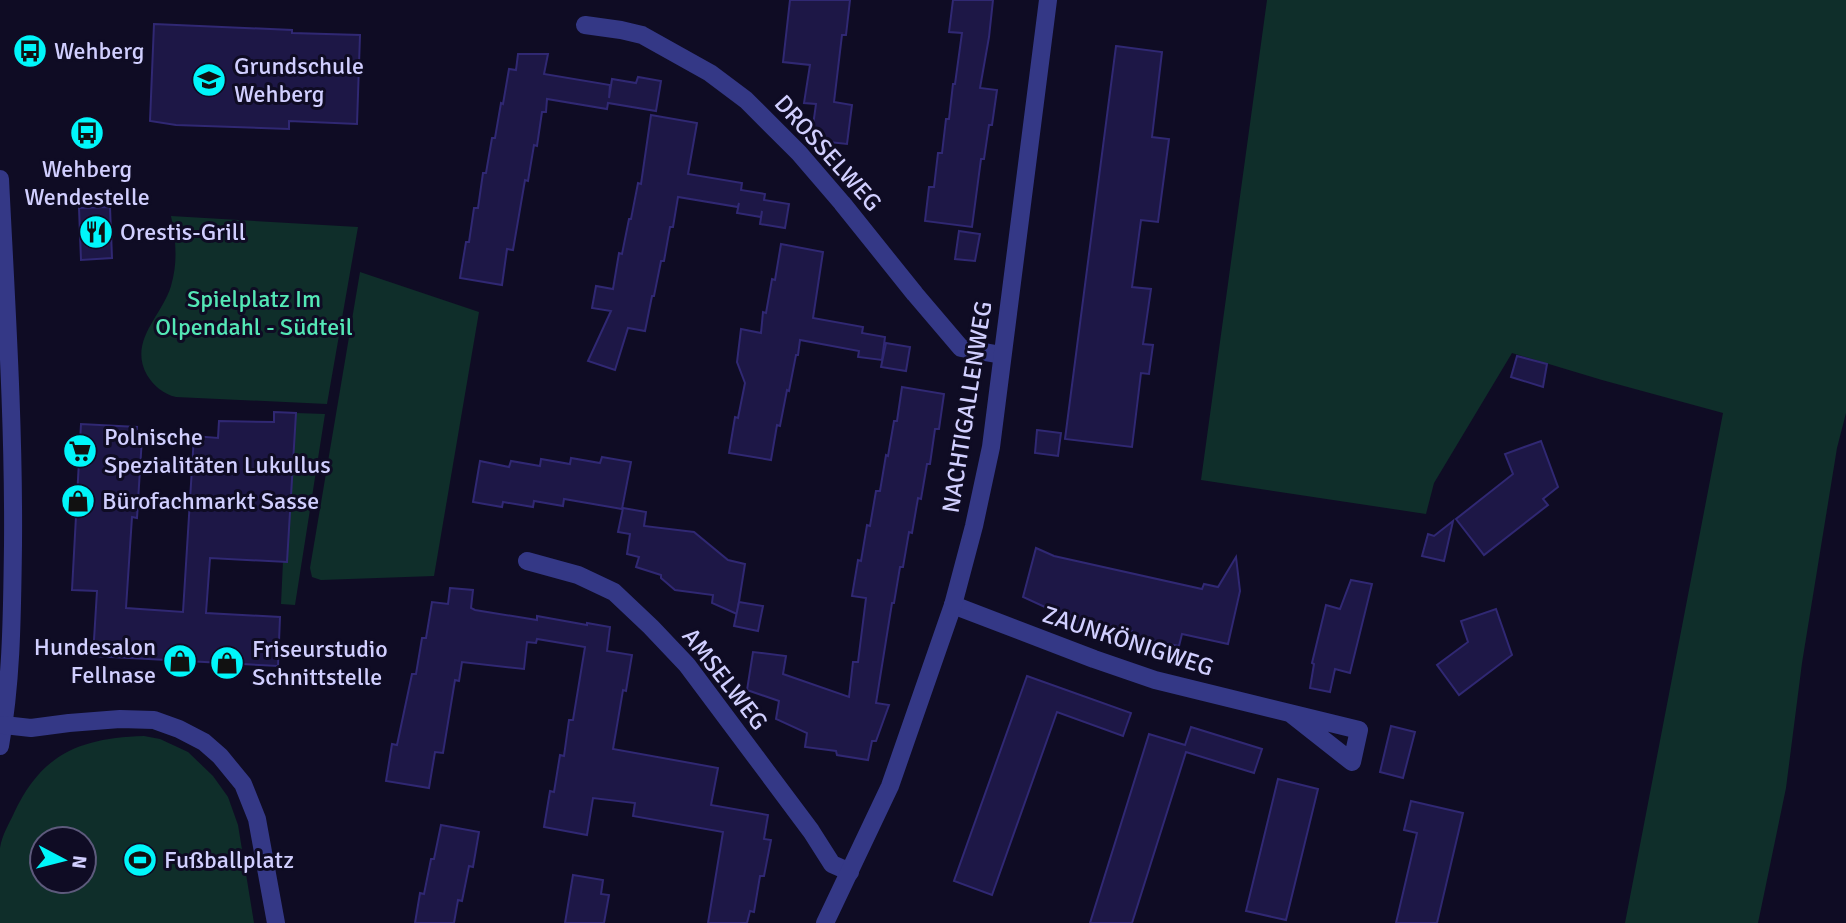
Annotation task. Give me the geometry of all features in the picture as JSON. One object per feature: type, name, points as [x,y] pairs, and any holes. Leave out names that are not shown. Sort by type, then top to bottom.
[{"type":"street","name":"NACHTIGALLENWEG","points":[[825,923],[890,786],[953,605],[974,526],[991,447],[1048,0]]},
{"type":"street","name":"DROSSELWEG","points":[[585,25],[642,35],[710,73],[746,100],[817,173],[961,348],[1002,355]]},
{"type":"street","points":[[0,179],[13,487],[10,673],[0,746]]},
{"type":"street","name":"AMSELWEG","points":[[527,561],[578,575],[598,584],[614,592],[637,613],[687,665],[832,863],[850,872]]},
{"type":"street","name":"ZAUNKÖNIGWEG","points":[[953,605],[1155,680],[1291,715]]},
{"type":"street","points":[[4,725],[31,728],[120,719],[154,720],[204,741],[243,784],[257,819],[276,923]]},
{"type":"green space","points":[[1267,0],[1846,0],[1846,413],[1837,448],[1802,663],[1786,788],[1758,923],[1625,923],[1723,413],[1512,353],[1434,483],[1426,514],[1201,480]]},
{"type":"green space","name":"Spielplatz Im Olpendahl - Südteil","points":[[171,216],[358,227],[327,404],[176,397],[163,392],[153,383],[142,363],[141,351],[148,329],[167,297],[175,268],[176,251]]},
{"type":"green space","points":[[360,272],[479,312],[434,576],[321,580],[312,577],[310,568]]},
{"type":"green space","points":[[296,413],[325,414],[295,605],[281,604],[283,561],[287,561]]},
{"type":"green space","points":[[144,736],[160,739],[188,752],[213,776],[228,797],[238,825],[254,923],[0,923],[0,848],[25,793],[51,763],[83,745],[101,740]]},
{"type":"building","points":[[790,0],[850,0],[846,35],[842,35],[834,102],[852,105],[847,144],[811,140],[816,104],[804,103],[810,65],[783,62]]},
{"type":"building","points":[[953,0],[993,0],[980,88],[997,90],[992,125],[989,125],[984,159],[981,159],[972,227],[925,221],[929,187],[934,187],[938,153],[942,153],[946,119],[949,119],[962,33],[949,32]]},
{"type":"building","points":[[154,24],[360,35],[357,124],[289,121],[289,129],[176,125],[150,121]]},
{"type":"building","points":[[1116,46],[1162,52],[1152,137],[1169,139],[1158,222],[1141,220],[1132,287],[1151,289],[1143,344],[1153,345],[1149,374],[1141,373],[1132,447],[1065,439]]},
{"type":"building","points":[[518,54],[548,54],[544,74],[610,85],[609,98],[612,79],[636,83],[638,77],[661,81],[656,111],[608,103],[607,109],[547,99],[546,112],[542,112],[537,146],[534,145],[528,181],[525,180],[513,250],[507,249],[502,285],[460,278],[466,242],[469,242],[474,208],[478,208],[483,173],[486,173],[492,138],[495,138],[509,69],[516,70]]},
{"type":"building","points":[[651,115],[697,123],[688,174],[742,183],[741,190],[765,194],[764,200],[789,204],[785,228],[760,224],[762,211],[761,217],[737,213],[739,203],[738,207],[678,197],[673,227],[670,227],[664,261],[661,261],[645,331],[628,328],[615,370],[588,361],[611,311],[592,308],[596,286],[613,289],[619,253],[622,254],[638,183],[641,184]]},
{"type":"building","name":"Orestis-Grill","points":[[110,207],[112,258],[81,260],[79,208]]},
{"type":"building","points":[[959,231],[980,234],[975,261],[955,259]]},
{"type":"building","points":[[781,244],[823,252],[813,318],[863,327],[862,333],[885,337],[882,360],[858,357],[859,351],[800,340],[780,426],[777,425],[771,460],[729,453],[735,417],[738,418],[745,383],[737,362],[741,329],[761,333],[763,312],[766,313],[772,279],[775,280]]},
{"type":"building","points":[[886,343],[910,347],[906,371],[881,367]]},
{"type":"building","points":[[1517,356],[1547,364],[1543,387],[1511,377]]},
{"type":"building","points":[[902,387],[944,394],[939,429],[935,429],[930,464],[927,464],[921,499],[918,498],[912,533],[909,532],[903,567],[900,567],[892,603],[876,703],[889,705],[876,741],[872,741],[868,760],[837,755],[836,751],[805,747],[807,733],[776,719],[779,701],[747,690],[753,652],[786,656],[783,674],[849,697],[853,662],[858,662],[866,598],[852,596],[858,560],[861,561],[876,491],[880,491],[894,421],[897,421]]},
{"type":"building","points":[[274,412],[296,413],[287,562],[210,558],[206,613],[280,617],[278,666],[93,656],[97,591],[72,590],[81,424],[137,427],[136,436],[142,437],[137,518],[132,517],[126,608],[183,612],[194,436],[218,438],[219,421],[274,422]]},
{"type":"building","points":[[1037,430],[1061,433],[1058,456],[1035,453]]},
{"type":"building","points":[[1541,441],[1558,487],[1543,499],[1548,505],[1484,555],[1456,519],[1513,474],[1505,454]]},
{"type":"building","points":[[602,457],[631,462],[622,509],[564,499],[563,506],[534,501],[533,507],[503,502],[502,507],[473,502],[480,461],[509,467],[511,461],[540,466],[541,459],[570,464],[571,458],[600,463]]},
{"type":"building","points":[[623,508],[646,512],[644,526],[694,532],[728,560],[745,564],[737,614],[712,603],[713,595],[675,590],[661,575],[636,567],[639,557],[627,554],[630,534],[618,532]]},
{"type":"building","points":[[1453,521],[1444,561],[1422,556],[1428,534],[1434,536]]},
{"type":"building","points":[[1036,548],[1054,556],[1202,589],[1204,584],[1218,587],[1236,557],[1240,591],[1228,644],[1182,634],[1179,646],[1155,641],[1143,645],[1132,631],[1092,621],[1090,632],[1069,628],[1071,616],[1023,597]]},
{"type":"building","points":[[1351,580],[1372,584],[1350,673],[1335,669],[1330,692],[1310,688],[1312,663],[1326,605],[1340,609]]},
{"type":"building","points":[[450,588],[473,590],[471,608],[475,610],[537,620],[537,616],[610,627],[607,651],[632,655],[613,749],[718,768],[711,805],[768,815],[764,839],[771,840],[764,876],[760,876],[754,912],[750,911],[747,923],[708,923],[723,832],[633,816],[635,803],[593,798],[587,835],[544,827],[550,791],[554,792],[560,755],[564,756],[569,720],[573,720],[585,647],[537,639],[536,643],[527,642],[524,669],[462,662],[459,681],[455,680],[443,753],[435,752],[429,788],[386,781],[392,744],[397,745],[412,674],[416,674],[422,638],[426,638],[432,602],[448,604]]},
{"type":"building","points":[[739,602],[763,606],[758,631],[734,626]]},
{"type":"building","points":[[1496,609],[1512,655],[1459,695],[1437,665],[1468,642],[1461,621]]},
{"type":"building","points":[[1027,676],[1131,713],[1123,736],[1057,712],[992,895],[954,881]]},
{"type":"building","points":[[1391,726],[1415,732],[1403,778],[1380,772]]},
{"type":"building","points":[[1191,727],[1262,749],[1254,773],[1186,752],[1132,923],[1090,923],[1149,734],[1185,745]]},
{"type":"building","points":[[1278,779],[1318,789],[1286,920],[1246,911]]},
{"type":"building","points":[[1411,801],[1463,813],[1437,923],[1396,923],[1417,833],[1404,830]]},
{"type":"building","points":[[441,825],[479,832],[473,867],[469,866],[462,901],[458,900],[454,923],[415,923],[420,893],[424,894]]},
{"type":"building","points":[[573,875],[603,880],[601,894],[609,895],[604,923],[565,923]]},
{"type":"place","name":"Wehberg","points":[[30,51]]},
{"type":"place","name":"Grundschule Wehberg","points":[[209,80]]},
{"type":"place","name":"Wehberg Wendestelle","points":[[87,133]]},
{"type":"place","name":"Orestis-Grill","points":[[96,232]]},
{"type":"place","name":"Polnische Spezialitäten Lukullus","points":[[80,451]]},
{"type":"place","name":"Bürofachmarkt Sasse","points":[[78,501]]},
{"type":"place","name":"Hundesalon Fellnase","points":[[180,661]]},
{"type":"place","name":"Friseurstudio Schnittstelle","points":[[227,663]]},
{"type":"place","name":"Fußballplatz","points":[[140,860]]}]
